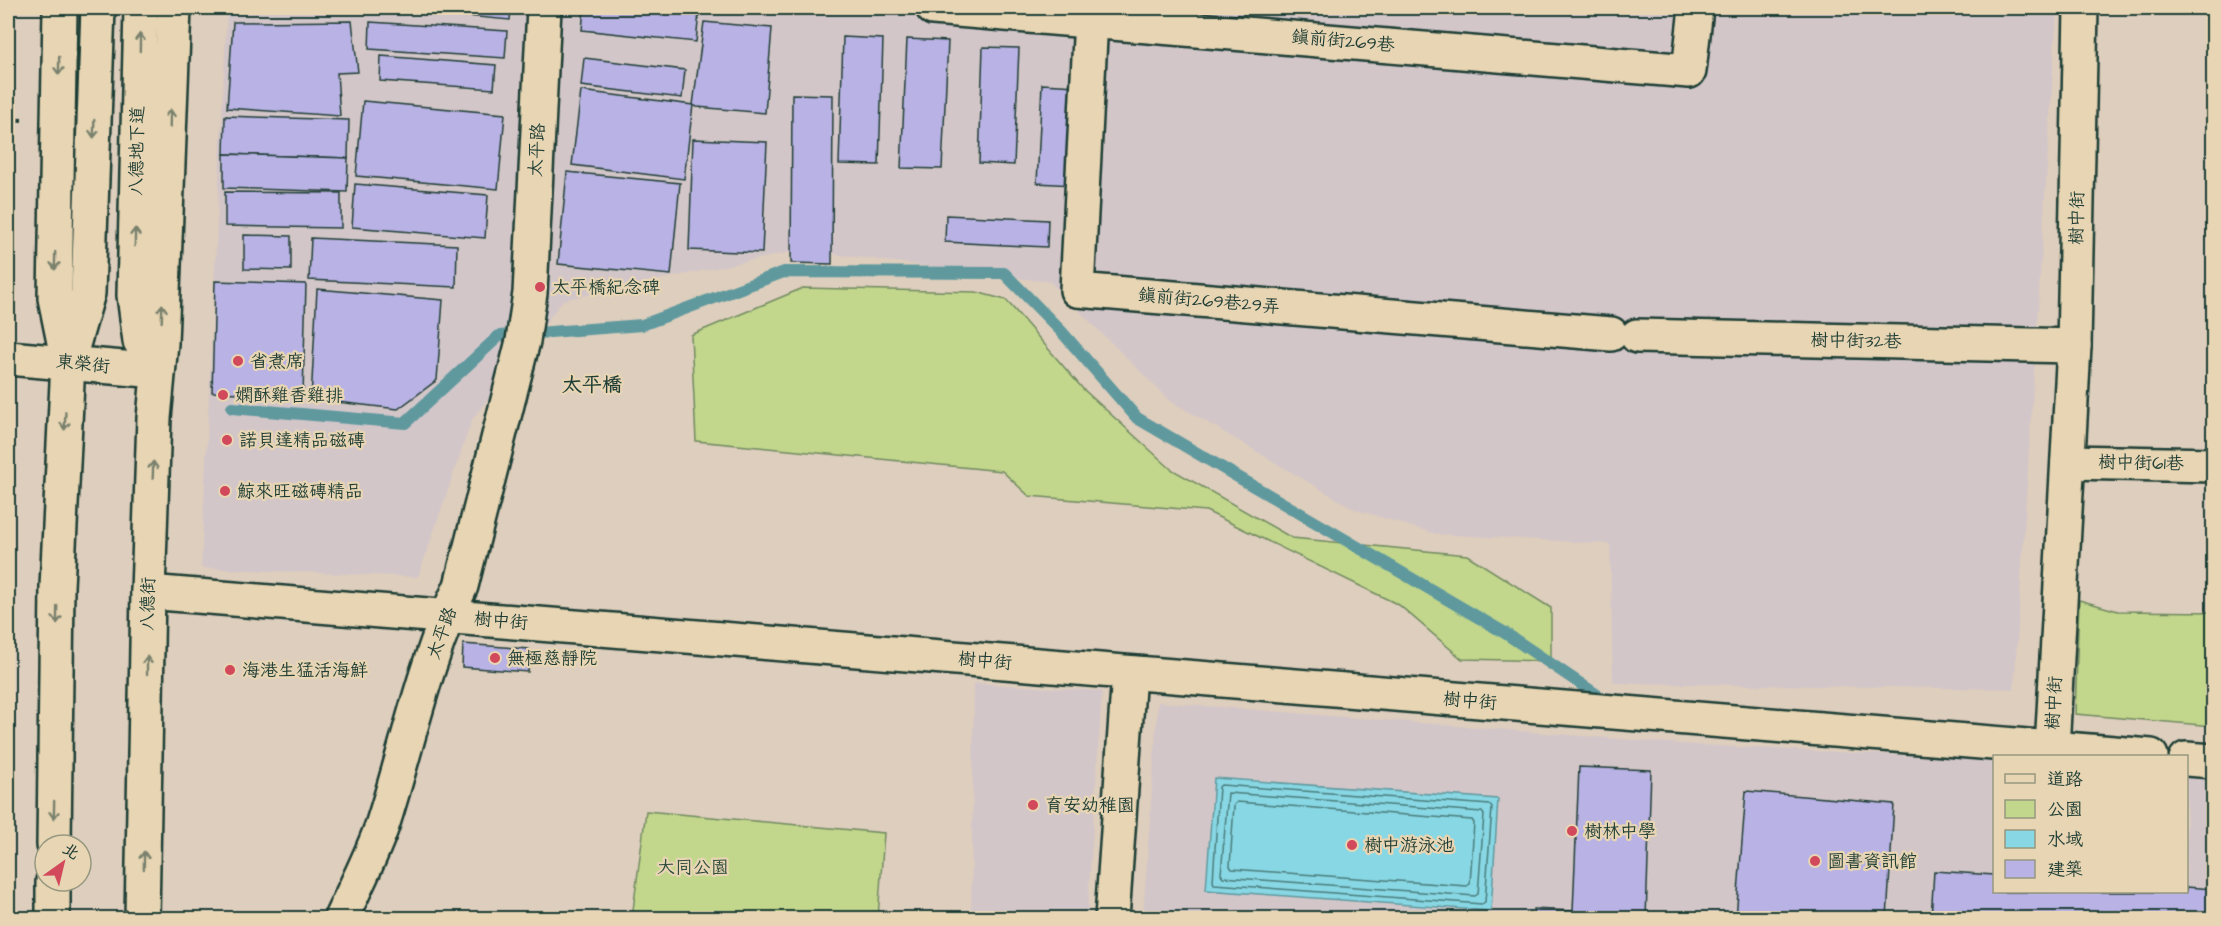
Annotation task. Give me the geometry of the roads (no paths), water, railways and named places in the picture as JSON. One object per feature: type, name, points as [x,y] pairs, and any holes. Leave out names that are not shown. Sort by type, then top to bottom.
[{"type":"street","points":[[60,8],[55,298],[68,362]]},
{"type":"street","points":[[54,833],[57,587],[68,362],[88,293],[98,8]]},
{"type":"street","name":"八德地下道","points":[[141,8],[134,295],[140,341],[158,371]]},
{"type":"street","name":"八德街","points":[[142,918],[147,592],[161,343],[174,8]]},
{"type":"street","name":"太平路","points":[[341,918],[381,828],[446,616],[461,586],[523,341],[530,293],[544,8]]},
{"type":"street","name":"鎮前街269巷","points":[[933,8],[1091,19],[1689,71],[1696,8]]},
{"type":"street","name":"樹中街","points":[[147,592],[2052,749],[2074,346],[2080,8]]},
{"type":"street","name":"鎮前街269巷29弄","points":[[1091,19],[1077,290],[1624,335]]},
{"type":"street","name":"樹中街32巷","points":[[1624,335],[2074,346]]},
{"type":"street","name":"東榮街","points":[[8,358],[158,371]]},
{"type":"street","name":"樹中街61巷","points":[[2068,462],[2214,465]]},
{"type":"street","points":[[1112,918],[1129,673]]},
{"type":"street","points":[[2052,749],[2137,755]]},
{"type":"street","points":[[2188,759],[2214,761]]},
{"type":"street","points":[[53,893],[53,918]]},
{"type":"water","name":"樹中游泳池","points":[[1214,778],[1498,799],[1491,911],[1206,890]]},
{"type":"waterway","points":[[232,408],[405,423],[499,336],[642,325],[784,272],[1004,273],[1061,331],[1137,418],[1505,633],[1609,703]]},
{"type":"place","name":"太平橋紀念碑","points":[[540,287]]},
{"type":"place","name":"省煮席","points":[[238,361]]},
{"type":"place","name":"嫻酥雞香雞排","points":[[223,395]]},
{"type":"place","name":"諾貝達精品磁磚","points":[[227,440]]},
{"type":"place","name":"鯨來旺磁磚精品","points":[[225,491]]},
{"type":"place","name":"無極慈靜院","points":[[495,658]]},
{"type":"place","name":"海港生猛活海鮮","points":[[230,670]]},
{"type":"place","name":"育安幼稚園","points":[[1033,805]]},
{"type":"place","name":"樹林中學","points":[[1572,831]]},
{"type":"place","name":"樹中游泳池","points":[[1352,845]]},
{"type":"place","name":"圖書資訊館","points":[[1815,861]]},
{"type":"district","name":"太平橋","points":[[592,385]]},
{"type":"park label","name":"大同公園","points":[[693,867]]}]
